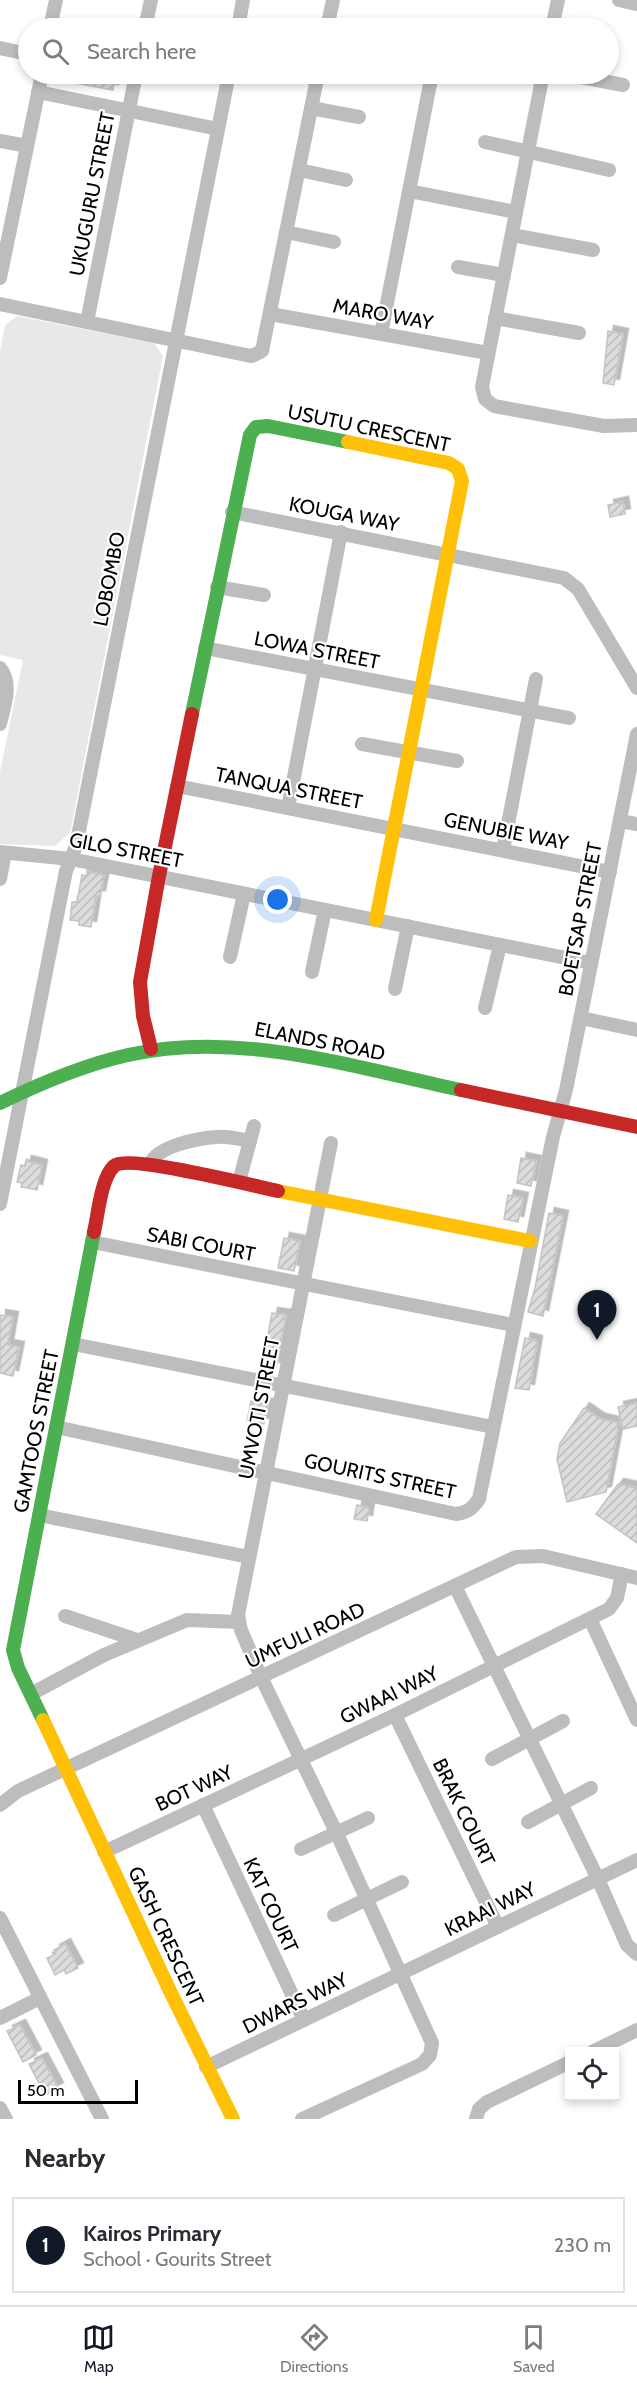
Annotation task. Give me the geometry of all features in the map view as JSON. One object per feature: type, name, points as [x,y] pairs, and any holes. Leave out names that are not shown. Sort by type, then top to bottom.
[{"type":"street","points":[[52,18],[56,0]]},
{"type":"street","points":[[147,18],[151,0]]},
{"type":"street","points":[[240,18],[243,0]]},
{"type":"street","points":[[329,18],[333,0]]},
{"type":"street","points":[[554,18],[558,0]]},
{"type":"street","points":[[619,0],[636,4]]},
{"type":"street","points":[[0,48],[18,52]]},
{"type":"street","points":[[0,278],[40,84]]},
{"type":"street","name":"UKUGURU STREET","points":[[87,322],[134,84]]},
{"type":"street","name":"LOBOMBO","points":[[0,1204],[66,871],[76,846],[227,84]]},
{"type":"street","points":[[0,304],[246,355],[257,354],[264,346],[316,84]]},
{"type":"street","points":[[381,334],[430,84]]},
{"type":"street","points":[[541,84],[482,391],[485,399],[494,406],[604,426],[637,425]]},
{"type":"street","points":[[618,84],[623,85]]},
{"type":"street","points":[[38,92],[218,129]]},
{"type":"street","points":[[311,108],[359,117]]},
{"type":"street","points":[[0,141],[27,146]]},
{"type":"street","points":[[485,142],[609,170]]},
{"type":"street","points":[[299,170],[346,180]]},
{"type":"street","points":[[409,190],[516,212]]},
{"type":"street","points":[[286,232],[334,242]]},
{"type":"street","points":[[512,235],[593,250]]},
{"type":"street","points":[[458,267],[504,275]]},
{"type":"street","name":"MARO WAY","points":[[270,314],[488,353]]},
{"type":"street","points":[[495,318],[579,333]]},
{"type":"street","name":"USUTU CRESCENT","points":[[151,1049],[142,1016],[140,982],[232,512],[252,431],[262,426],[449,463],[462,475],[376,920]]},
{"type":"street","name":"KOUGA WAY","points":[[232,512],[448,555]]},
{"type":"street","points":[[288,808],[341,532]]},
{"type":"street","points":[[448,555],[559,576],[569,581],[578,589],[637,688]]},
{"type":"street","points":[[217,587],[264,595]]},
{"type":"street","name":"LOWA STREET","points":[[205,648],[569,718]]},
{"type":"street","points":[[0,668],[7,685],[0,724]]},
{"type":"street","points":[[503,850],[536,679]]},
{"type":"street","name":"BOETSAP STREET","points":[[560,1111],[581,1018],[637,734]]},
{"type":"street","points":[[363,744],[457,761]]},
{"type":"street","name":"TANQUA STREET","points":[[177,786],[394,829]]},
{"type":"street","points":[[620,821],[637,824]]},
{"type":"street","name":"GENUBIE WAY","points":[[394,829],[610,872]]},
{"type":"street","points":[[0,879],[2,853]]},
{"type":"street","name":"GILO STREET","points":[[2,853],[71,859],[591,963]]},
{"type":"street","points":[[230,957],[244,894]]},
{"type":"street","points":[[312,972],[325,910]]},
{"type":"street","points":[[395,989],[408,926]]},
{"type":"street","points":[[485,1008],[500,945]]},
{"type":"street","points":[[581,1018],[637,1030]]},
{"type":"street","name":"ELANDS ROAD","points":[[0,1103],[55,1076],[98,1061],[151,1049],[209,1045],[267,1049],[637,1127]]},
{"type":"street","name":"GOURITS STREET","points":[[56,1427],[461,1514],[470,1510],[478,1499],[530,1240],[560,1111]]},
{"type":"street","points":[[239,1182],[254,1126]]},
{"type":"street","points":[[150,1164],[156,1154],[205,1138],[229,1137],[250,1141]]},
{"type":"street","name":"UMVOTI STREET","points":[[261,1677],[239,1622],[240,1603],[331,1143]]},
{"type":"street","name":"GAMTOOS STREET","points":[[66,1769],[18,1668],[14,1650],[92,1242],[107,1174],[111,1168],[123,1162],[150,1164],[320,1200],[530,1240]]},
{"type":"street","name":"SABI COURT","points":[[92,1242],[513,1325]]},
{"type":"street","points":[[73,1344],[493,1427]]},
{"type":"street","points":[[39,1515],[249,1557]]},
{"type":"street","name":"UMFULI ROAD","points":[[0,1805],[18,1791],[524,1555],[543,1556],[637,1578]]},
{"type":"street","name":"GWAAI WAY","points":[[300,1760],[590,1619],[613,1605],[617,1598],[622,1574]]},
{"type":"street","points":[[455,1586],[598,1879],[627,1945],[637,1954]]},
{"type":"street","points":[[65,1616],[137,1640]]},
{"type":"street","points":[[590,1619],[637,1720]]},
{"type":"street","points":[[30,1694],[137,1640],[187,1620],[239,1622]]},
{"type":"street","points":[[261,1677],[337,1834],[432,2043],[430,2055],[422,2064],[302,2119]]},
{"type":"street","name":"BRAK COURT","points":[[395,1715],[498,1927]]},
{"type":"street","points":[[492,1759],[563,1721]]},
{"type":"street","name":"BOT WAY","points":[[104,1852],[300,1760]]},
{"type":"street","name":"GASH CRESCENT","points":[[66,1769],[206,2067],[233,2119]]},
{"type":"street","points":[[528,1822],[591,1788]]},
{"type":"street","name":"KAT COURT","points":[[203,1805],[304,2020]]},
{"type":"street","points":[[301,1849],[368,1818]]},
{"type":"street","name":"KRAAI WAY","points":[[400,1974],[637,1860]]},
{"type":"street","points":[[334,1915],[402,1882]]},
{"type":"street","points":[[0,1920],[102,2119]]},
{"type":"street","name":"DWARS WAY","points":[[206,2067],[400,1974]]},
{"type":"street","points":[[0,2018],[40,1998]]},
{"type":"street","points":[[602,2047],[637,2030]]},
{"type":"street","points":[[476,2119],[479,2109],[487,2102],[565,2064]]},
{"type":"street","points":[[0,2108],[6,2119]]},
{"type":"shaded area","points":[[17,316],[154,343],[163,356],[70,833],[55,846],[0,844],[0,772],[23,660],[0,655],[0,351],[5,325]]},
{"type":"building","points":[[81,84],[114,84],[113,90]]},
{"type":"building","points":[[608,331],[623,334],[614,385],[603,383]]},
{"type":"building","points":[[623,502],[625,514],[610,517],[608,505]]},
{"type":"building","points":[[88,872],[104,875],[100,896],[96,896],[91,927],[79,925],[79,921],[70,920],[72,902],[77,902],[82,875],[87,876]]},
{"type":"building","points":[[521,1158],[536,1161],[531,1186],[517,1183]]},
{"type":"building","points":[[26,1161],[42,1165],[37,1190],[21,1187],[22,1183],[17,1182],[21,1165],[25,1166]]},
{"type":"building","points":[[508,1195],[523,1198],[518,1222],[504,1219]]},
{"type":"building","points":[[549,1213],[563,1216],[543,1316],[528,1312],[535,1288]]},
{"type":"building","points":[[284,1238],[300,1241],[294,1271],[278,1268]]},
{"type":"building","points":[[272,1313],[286,1315],[276,1368],[262,1366]]},
{"type":"building","points":[[0,1315],[13,1317],[8,1345],[19,1347],[13,1376],[0,1373]]},
{"type":"building","points":[[525,1338],[537,1341],[529,1390],[515,1388]]},
{"type":"building","points":[[251,1401],[268,1404],[264,1424],[247,1421]]},
{"type":"building","points":[[637,1403],[637,1426],[623,1429],[618,1407]]},
{"type":"building","points":[[584,1408],[600,1419],[619,1423],[606,1492],[567,1502],[557,1459],[560,1443]]},
{"type":"building","points":[[618,1484],[637,1488],[637,1543],[596,1514]]},
{"type":"building","points":[[357,1505],[369,1508],[367,1521],[354,1519]]},
{"type":"building","points":[[65,1944],[78,1968],[66,1974],[64,1970],[55,1975],[47,1958],[56,1954],[54,1950]]},
{"type":"building","points":[[20,2025],[36,2055],[23,2062],[7,2031]]},
{"type":"building","points":[[42,2058],[58,2088],[45,2095],[29,2064]]},
{"type":"traffic: fast","points":[[192,714],[250,435],[256,427],[268,426],[348,442]]},
{"type":"traffic: fast","points":[[0,1103],[62,1075],[95,1064],[128,1055],[169,1048],[253,1049],[295,1055],[337,1062],[461,1090]]},
{"type":"traffic: fast","points":[[43,1720],[18,1668],[13,1650],[94,1232]]},
{"type":"traffic: slow","points":[[348,442],[449,463],[458,469],[462,481],[376,920]]},
{"type":"traffic: slow","points":[[278,1191],[530,1241]]},
{"type":"traffic: slow","points":[[43,1720],[170,1991],[233,2119]]},
{"type":"traffic: jam","points":[[151,1049],[143,1016],[140,982],[192,714]]},
{"type":"traffic: jam","points":[[461,1090],[637,1127]]},
{"type":"traffic: jam","points":[[94,1232],[106,1179],[114,1166],[124,1163],[166,1167],[278,1191]]},
{"type":"place","name":"Kairos Primary","points":[[597,1340]]}]
